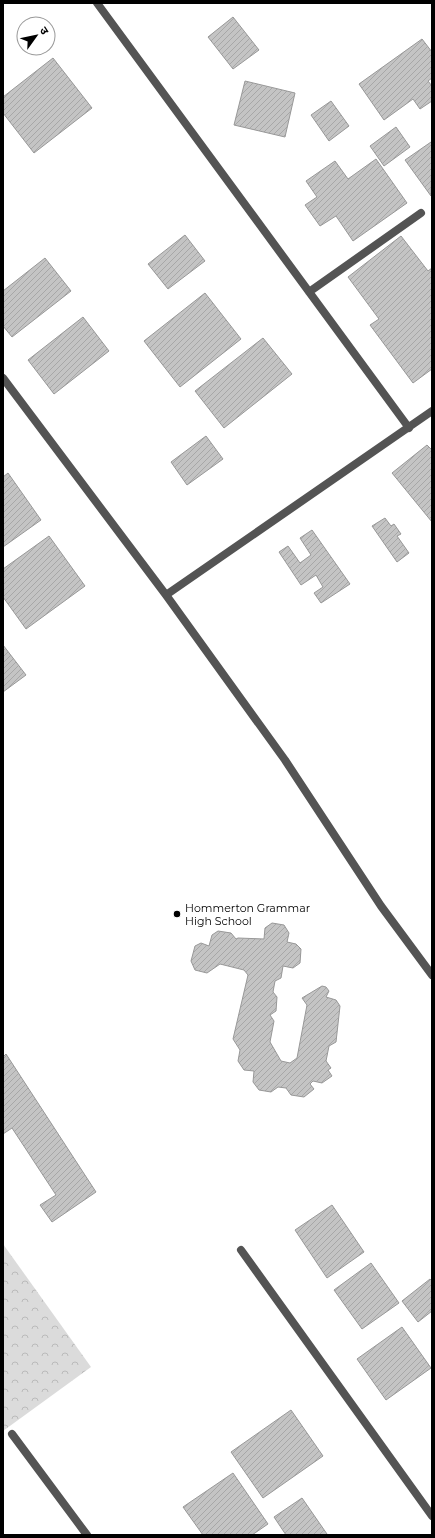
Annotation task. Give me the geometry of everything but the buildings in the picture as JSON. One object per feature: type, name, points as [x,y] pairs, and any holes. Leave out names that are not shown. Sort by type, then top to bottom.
[{"type":"street","points":[[97,3],[409,428]]},
{"type":"street","points":[[309,292],[421,213]]},
{"type":"street","points":[[3,378],[166,595],[285,760],[381,906],[432,975]]},
{"type":"street","points":[[166,595],[432,411]]},
{"type":"street","points":[[241,1250],[432,1516]]},
{"type":"street","points":[[12,1434],[87,1535]]},
{"type":"green space","points":[[3,1244],[91,1367],[3,1431]]},
{"type":"place","name":"Hommerton Grammar High School","points":[[177,914]]}]
